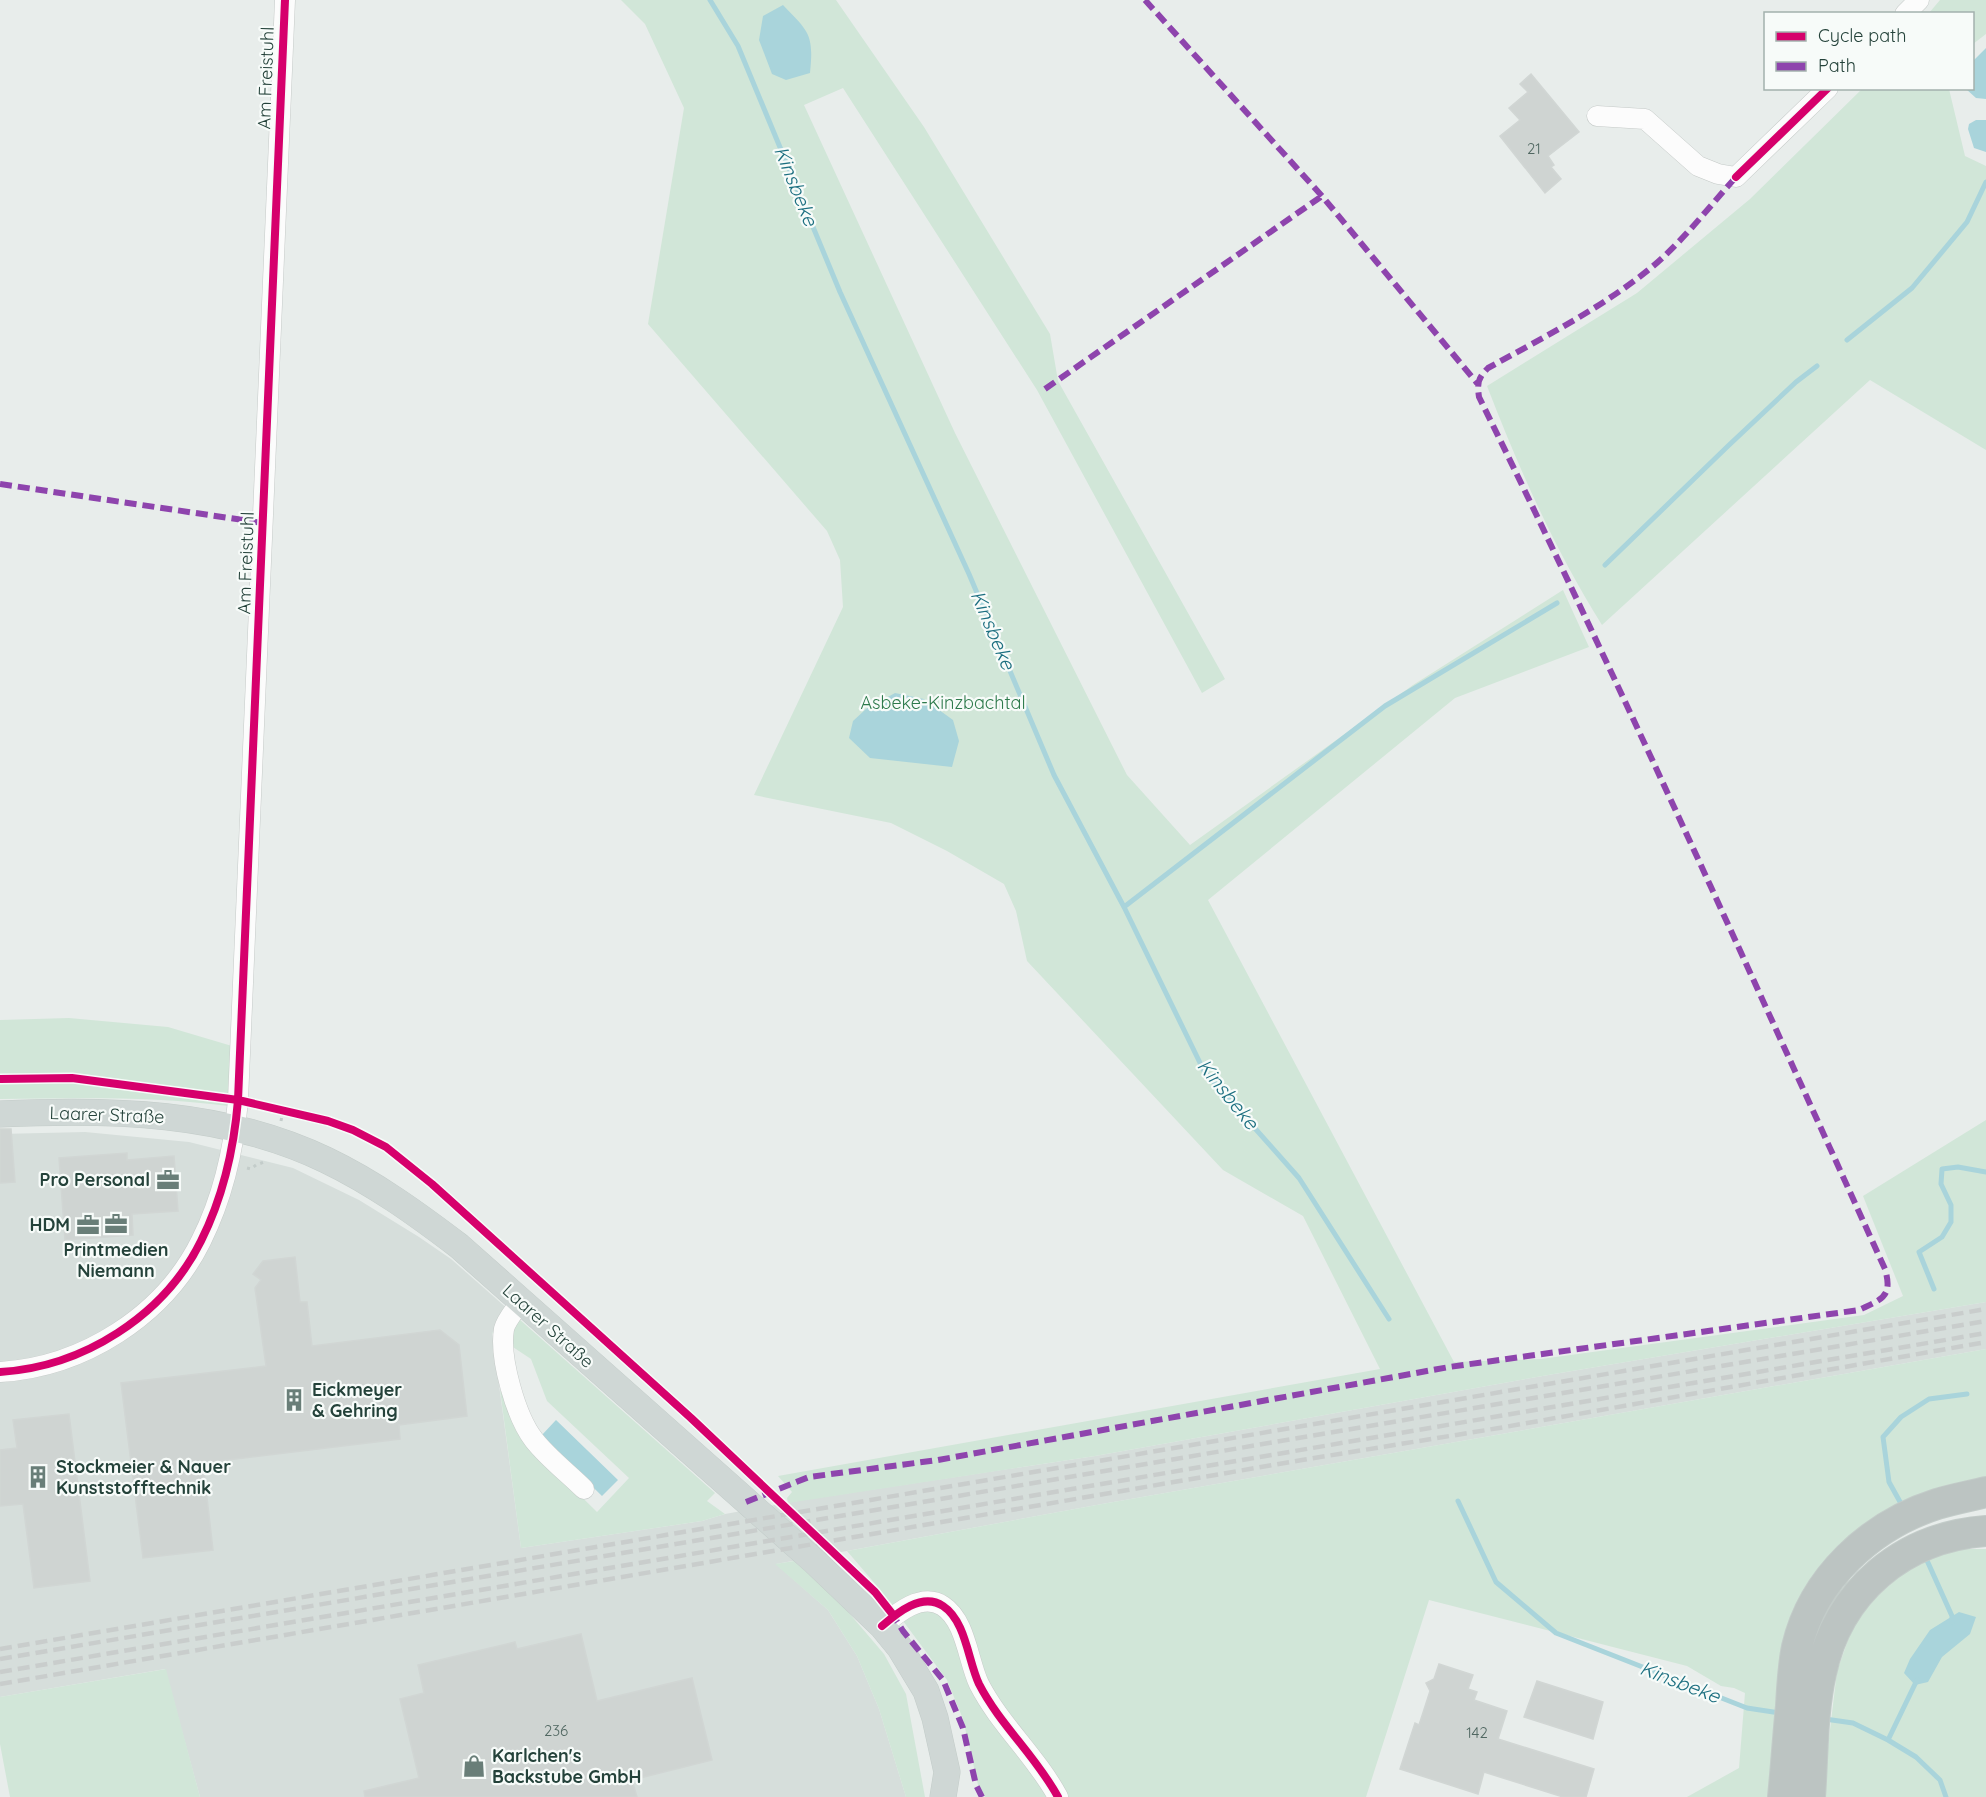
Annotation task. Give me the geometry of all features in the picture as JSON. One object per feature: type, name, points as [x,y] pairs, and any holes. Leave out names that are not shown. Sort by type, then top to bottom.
[{"type":"highway","points":[[1783,1797],[1801,1735],[1805,1691],[1796,1650],[1801,1633],[1819,1595],[1835,1571],[1859,1546],[1907,1516],[1937,1504],[1986,1492]]},
{"type":"highway","points":[[1805,1691],[1821,1673],[1829,1645],[1840,1620],[1871,1580],[1894,1561],[1920,1547],[1960,1534],[1986,1531]]},
{"type":"highway","points":[[1801,1735],[1810,1797]]},
{"type":"main road","name":"Laarer Straße","points":[[0,1114],[118,1112],[164,1116],[236,1128],[325,1160],[384,1192],[459,1246],[815,1562],[882,1626],[900,1648],[926,1691],[935,1718],[947,1772],[962,1797]]},
{"type":"main road","name":"Laarer Straße","points":[[943,1797],[947,1772]]},
{"type":"street","name":"Am Freistuhl","points":[[0,1372],[38,1367],[85,1351],[108,1339],[155,1304],[179,1276],[200,1242],[216,1206],[236,1128],[285,0]]},
{"type":"street","points":[[1907,12],[1919,0]]},
{"type":"street","points":[[1597,116],[1645,119],[1698,166],[1718,174],[1736,177],[1826,90]]},
{"type":"street","points":[[521,1301],[504,1327],[503,1356],[510,1384],[523,1421],[534,1440],[584,1489]]},
{"type":"street","points":[[882,1626],[915,1604],[932,1601],[943,1606],[960,1628],[978,1682],[989,1703],[1058,1797]]},
{"type":"shaded area","points":[[85,1132],[189,1142],[293,1168],[359,1200],[419,1237],[451,1259],[510,1311],[492,1333],[521,1548],[702,1521],[725,1514],[803,1500],[1095,1456],[1554,1374],[1986,1302],[1986,1349],[1102,1504],[776,1564],[828,1610],[857,1656],[879,1709],[906,1797],[200,1797],[165,1669],[0,1697],[0,1134]]},
{"type":"green space","name":"Asbeke-Kinzbachtal","points":[[621,0],[836,0],[924,127],[1050,334],[1058,381],[1225,679],[1202,693],[1037,390],[843,88],[804,105],[955,433],[1127,775],[1190,845],[1413,685],[1563,590],[1589,647],[1455,698],[1208,900],[1454,1362],[1541,1359],[1864,1315],[1903,1296],[1863,1196],[1986,1120],[1986,1302],[1554,1374],[1095,1456],[788,1503],[787,1498],[792,1492],[778,1476],[1380,1369],[1303,1216],[1223,1170],[1027,961],[1016,911],[1004,884],[947,851],[891,823],[754,795],[843,607],[840,560],[827,531],[648,324],[684,108],[645,24]]},
{"type":"green space","points":[[1940,0],[1986,0],[1986,34],[1974,43],[1974,12],[1930,12]]},
{"type":"green space","points":[[1861,90],[1949,90],[1965,156],[1986,166],[1986,450],[1870,380],[1602,625],[1539,509],[1487,386],[1637,293],[1750,199]]},
{"type":"green space","points":[[69,1018],[168,1027],[232,1046],[229,1106],[143,1099],[0,1099],[0,1020]]},
{"type":"green space","points":[[510,1311],[715,1493],[707,1501],[725,1514],[702,1521],[521,1548],[500,1390],[529,1445],[597,1512],[629,1478],[547,1401],[531,1359],[492,1333]]},
{"type":"green space","points":[[1986,1349],[1986,1482],[1832,1558],[1770,1797],[1687,1797],[1739,1768],[1745,1693],[1721,1686],[1687,1666],[1429,1600],[1366,1797],[985,1797],[978,1785],[963,1719],[947,1680],[877,1586],[847,1551],[1102,1504]]},
{"type":"green space","points":[[1959,1549],[1986,1549],[1986,1797],[1822,1797],[1837,1671],[1852,1629],[1871,1602],[1903,1573],[1932,1558]]},
{"type":"green space","points":[[794,1561],[838,1600],[884,1654],[906,1694],[925,1797],[906,1797],[879,1709],[857,1656],[828,1610],[775,1564]]},
{"type":"green space","points":[[166,1669],[200,1797],[10,1797],[0,1744],[0,1697]]},
{"type":"water","points":[[783,5],[808,34],[811,50],[810,73],[786,80],[772,74],[759,40],[763,16]]},
{"type":"water","points":[[1986,48],[1986,99],[1976,98],[1967,90],[1974,90],[1974,60]]},
{"type":"water","points":[[1976,120],[1986,120],[1986,152],[1974,148],[1968,129],[1969,124]]},
{"type":"water","points":[[895,693],[924,699],[953,720],[959,741],[952,767],[870,758],[849,738],[853,721],[866,709]]},
{"type":"water","points":[[556,1420],[618,1480],[602,1496],[541,1436]]},
{"type":"water","points":[[1959,1612],[1976,1617],[1970,1634],[1942,1657],[1928,1682],[1915,1685],[1904,1673],[1910,1659],[1930,1630]]},
{"type":"building","points":[[1531,74],[1579,132],[1548,156],[1554,165],[1551,167],[1561,179],[1545,193],[1500,136],[1520,120],[1509,108],[1528,92],[1520,84]]},
{"type":"building","points":[[0,1129],[11,1129],[15,1182],[0,1183]]},
{"type":"building","points":[[127,1153],[127,1160],[174,1156],[178,1211],[132,1214],[133,1235],[65,1240],[59,1158]]},
{"type":"building","name":"Eickmeyer & Gehring","points":[[295,1257],[300,1302],[307,1302],[312,1346],[440,1330],[459,1345],[467,1416],[399,1425],[400,1439],[203,1463],[213,1550],[143,1558],[121,1383],[266,1366],[255,1288],[261,1280],[253,1274],[263,1261]]},
{"type":"building","name":"Stockmeier & Nauer Kunststofftechnik","points":[[69,1414],[90,1581],[34,1588],[23,1504],[0,1506],[0,1450],[17,1448],[13,1420]]},
{"type":"building","points":[[581,1634],[597,1701],[692,1678],[712,1760],[632,1780],[637,1797],[365,1797],[364,1791],[419,1778],[400,1699],[424,1693],[418,1665],[515,1642],[517,1649]]},
{"type":"building","points":[[1439,1664],[1473,1675],[1468,1689],[1477,1692],[1474,1700],[1507,1711],[1498,1739],[1594,1769],[1586,1797],[1563,1797],[1484,1772],[1478,1794],[1400,1769],[1415,1723],[1419,1725],[1430,1691],[1426,1683],[1434,1679]]},
{"type":"building","points":[[1537,1681],[1603,1702],[1593,1739],[1524,1717]]},
{"type":"waterway","name":"Kinsbeke","points":[[710,0],[738,46],[840,292],[969,574],[1054,775],[1124,907],[1204,1071],[1299,1178],[1389,1319]]},
{"type":"waterway","points":[[1847,340],[1912,288],[1967,222],[1986,182]]},
{"type":"waterway","points":[[1605,565],[1796,382],[1817,366]]},
{"type":"waterway","points":[[1124,907],[1385,706],[1557,603]]},
{"type":"waterway","points":[[1934,1289],[1919,1252],[1942,1237],[1951,1222],[1951,1205],[1941,1184],[1942,1169],[1958,1167],[1986,1172]]},
{"type":"waterway","points":[[1904,1509],[1889,1482],[1883,1437],[1901,1417],[1929,1399],[1967,1394]]},
{"type":"waterway","name":"Kinsbeke","points":[[1458,1501],[1496,1582],[1556,1633],[1747,1708],[1780,1713]]},
{"type":"waterway","points":[[1925,1556],[1952,1616],[1952,1622]]},
{"type":"waterway","points":[[1888,1740],[1917,1680]]},
{"type":"waterway","name":"Kinsbeke","points":[[1825,1719],[1853,1723],[1916,1757],[1940,1780],[1946,1797]]},
{"type":"railway","points":[[0,1649],[1986,1309]]},
{"type":"railway","points":[[0,1659],[1986,1321]]},
{"type":"railway","points":[[0,1672],[1986,1333]]},
{"type":"railway","points":[[0,1684],[1499,1428],[1986,1342]]},
{"type":"marked path","points":[[1145,0],[1322,196],[1477,383]]},
{"type":"marked path","points":[[746,1502],[809,1477],[938,1460],[1449,1367],[1859,1310],[1884,1296],[1888,1286],[1885,1269],[1635,722],[1479,397],[1479,381],[1488,368],[1572,321],[1633,282],[1652,267],[1696,224],[1736,177]]},
{"type":"marked path","points":[[1045,389],[1322,196]]},
{"type":"marked path","points":[[0,484],[263,523]]},
{"type":"marked path","points":[[891,1612],[903,1631],[943,1680],[963,1728],[976,1785],[982,1797]]},
{"type":"cycle path","points":[[0,1372],[31,1368],[61,1360],[90,1348],[118,1333],[166,1292],[185,1268],[209,1224],[221,1190],[234,1137],[238,1100],[285,0]]},
{"type":"cycle path","points":[[1736,177],[1826,90]]},
{"type":"cycle path","points":[[0,1079],[72,1078],[238,1100],[328,1121],[353,1130],[386,1147],[432,1184],[691,1418],[875,1592],[894,1616]]},
{"type":"cycle path","points":[[882,1626],[902,1610],[927,1601],[935,1602],[951,1613],[962,1631],[979,1684],[1058,1797]]},
{"type":"place","name":"Pro Personal","points":[[168,1180]]},
{"type":"place","name":"Printmedien Niemann","points":[[116,1224]]},
{"type":"place","name":"HDM","points":[[88,1225]]},
{"type":"place","name":"Eickmeyer & Gehring","points":[[294,1400]]},
{"type":"place","name":"Stockmeier & Nauer Kunststofftechnik","points":[[38,1477]]},
{"type":"place","name":"Karlchen's Backstube GmbH","points":[[474,1766]]}]
